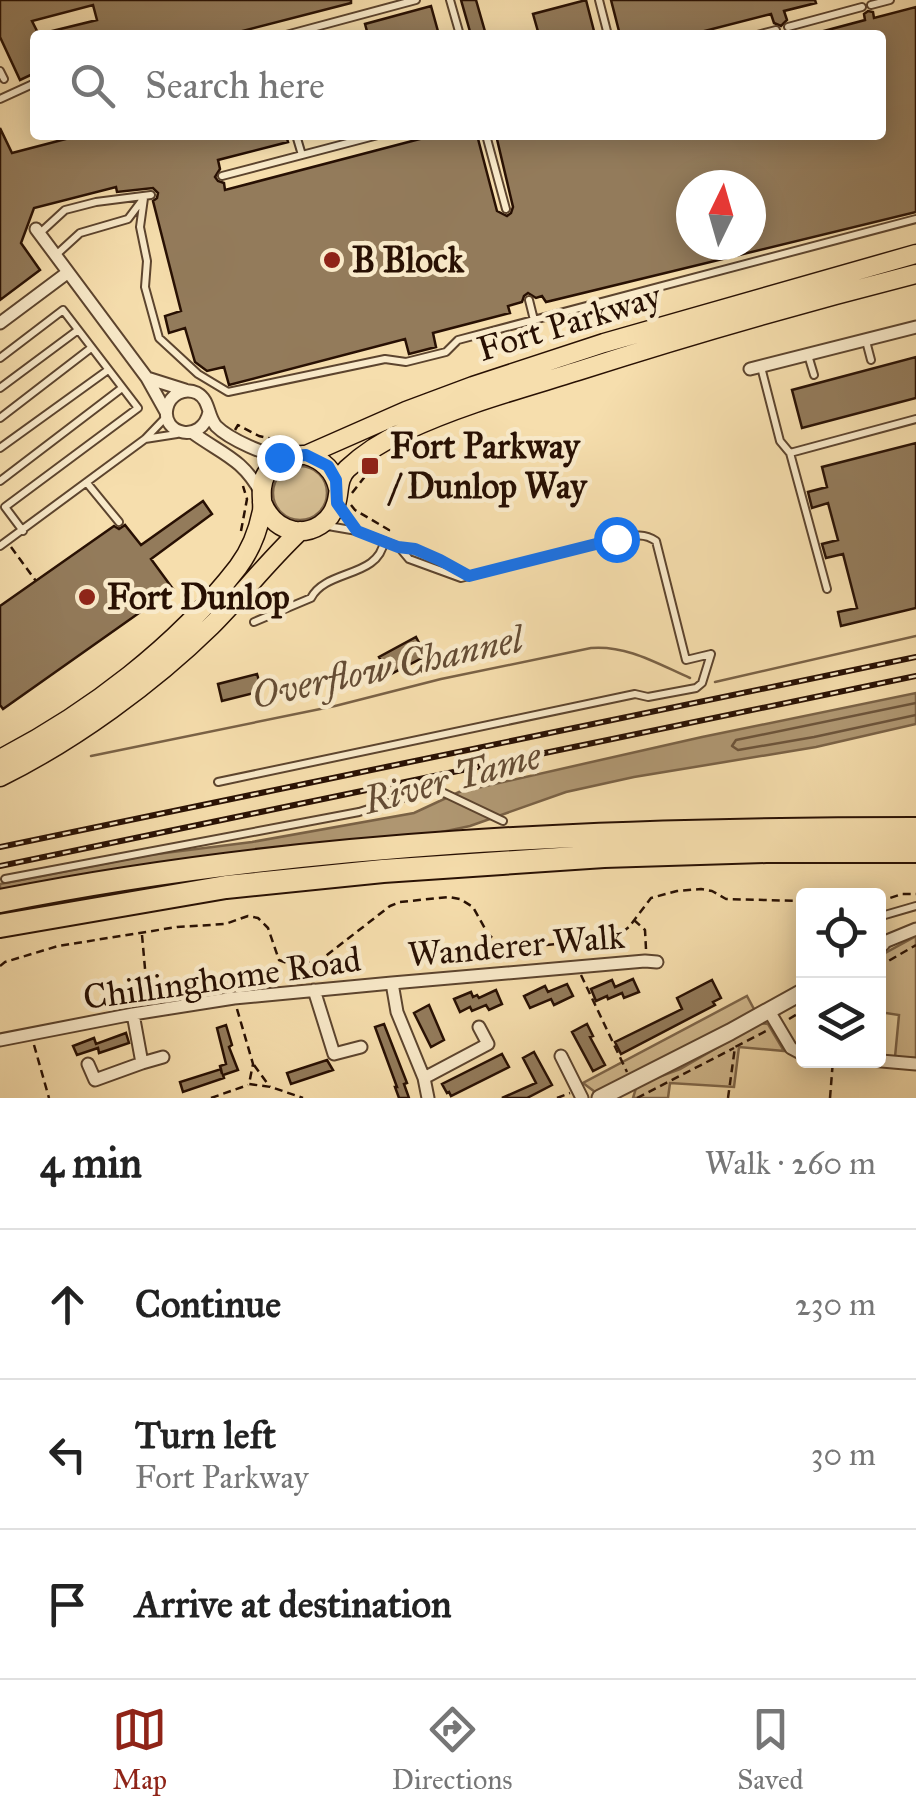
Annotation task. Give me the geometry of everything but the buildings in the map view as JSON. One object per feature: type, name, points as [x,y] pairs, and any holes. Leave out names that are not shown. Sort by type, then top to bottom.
[{"type":"highway","points":[[2,890],[75,886],[381,848],[604,834],[916,829]]},
{"type":"highway","points":[[0,926],[226,887],[383,871],[622,856],[916,850]]},
{"type":"main road","name":"Fort Parkway","points":[[288,450],[306,455],[473,386],[604,343],[916,254]]},
{"type":"main road","name":"Fort Parkway","points":[[322,524],[331,515],[343,472],[383,443],[449,412],[790,307],[916,274]]},
{"type":"main road","points":[[0,759],[78,713],[158,652],[201,612],[244,559],[254,539],[266,474],[288,450]]},
{"type":"main road","points":[[306,455],[328,466],[338,495]]},
{"type":"main road","points":[[262,498],[272,520],[290,530],[322,524]]},
{"type":"main road","points":[[0,778],[84,728],[171,663],[300,531]]},
{"type":"street","points":[[37,232],[147,378],[172,427],[232,456],[252,475],[262,498]]},
{"type":"street","points":[[0,323],[68,272]]},
{"type":"street","points":[[755,368],[916,327]]},
{"type":"street","points":[[147,378],[203,398],[216,426],[265,454],[288,450]]},
{"type":"street","points":[[166,414],[173,396],[190,391]]},
{"type":"street","points":[[188,433],[202,427],[209,412]]},
{"type":"street","points":[[886,938],[916,929]]},
{"type":"street","name":"Wanderer Walk","points":[[392,983],[649,957]]},
{"type":"street","name":"Chillinghome Road","points":[[0,1040],[234,998],[392,983],[397,1012],[424,1078],[428,1098]]},
{"type":"street","points":[[314,990],[334,1054],[361,1046]]},
{"type":"street","points":[[600,1098],[627,1092],[773,1018],[796,998]]},
{"type":"street","points":[[132,1014],[142,1063]]},
{"type":"street","points":[[773,1018],[796,1050]]},
{"type":"street","points":[[424,1078],[488,1044],[479,1027]]},
{"type":"street","points":[[562,1056],[582,1098]]},
{"type":"street","points":[[88,1064],[95,1080],[163,1057]]},
{"type":"street","points":[[886,1061],[916,1064]]},
{"type":"lane","points":[[305,30],[416,0]]},
{"type":"lane","points":[[450,0],[459,30]]},
{"type":"lane","points":[[599,0],[607,30]]},
{"type":"lane","points":[[788,27],[890,0]]},
{"type":"lane","points":[[0,99],[30,85]]},
{"type":"lane","points":[[298,140],[302,155]]},
{"type":"lane","points":[[222,176],[359,140]]},
{"type":"lane","points":[[487,140],[506,209]]},
{"type":"lane","points":[[37,232],[65,210],[96,202],[148,197]]},
{"type":"lane","points":[[55,256],[80,233],[128,219],[148,197]]},
{"type":"lane","points":[[148,197],[140,227],[148,261],[144,288],[159,338],[198,374],[228,392],[385,359],[406,362],[446,352],[458,340],[916,219]]},
{"type":"lane","points":[[529,300],[534,320]]},
{"type":"lane","points":[[0,358],[64,310],[138,408],[3,503],[22,531]]},
{"type":"lane","points":[[0,388],[78,330]]},
{"type":"lane","points":[[866,340],[871,360]]},
{"type":"lane","points":[[0,418],[91,348]]},
{"type":"lane","points":[[808,354],[814,375]]},
{"type":"lane","points":[[755,368],[767,392],[780,441],[790,453],[827,588]]},
{"type":"lane","points":[[0,448],[108,370]]},
{"type":"lane","points":[[0,481],[122,388]]},
{"type":"lane","points":[[4,544],[145,439],[166,414]]},
{"type":"lane","points":[[790,453],[916,419]]},
{"type":"lane","points":[[145,439],[188,433]]},
{"type":"lane","points":[[87,483],[119,522]]},
{"type":"lane","points":[[338,495],[357,531]]},
{"type":"lane","points":[[218,782],[634,694],[648,697],[696,688],[702,683],[711,654],[686,660],[656,542],[648,536],[638,534],[469,576],[415,549],[322,524]]},
{"type":"lane","points":[[254,622],[311,598],[316,588],[371,564],[382,554],[384,541]]},
{"type":"lane","points":[[2,890],[359,812],[428,790],[442,792],[504,821]]},
{"type":"lane","points":[[886,915],[916,906]]},
{"type":"path","points":[[231,436],[238,425],[288,450]]},
{"type":"path","points":[[384,541],[389,530],[355,510],[349,498],[370,470],[389,454]]},
{"type":"path","points":[[240,480],[247,499],[241,532]]},
{"type":"path","points":[[4,544],[36,581]]},
{"type":"path","points":[[0,966],[58,946],[177,927],[225,924],[248,916],[258,918],[268,928],[279,960],[292,965],[318,962],[390,906],[449,897],[473,908],[488,934],[511,948],[603,940],[629,928],[651,898],[677,891],[701,889],[726,899],[796,901]]},
{"type":"path","points":[[886,899],[916,894]]},
{"type":"path","points":[[633,919],[645,930],[649,957]]},
{"type":"path","points":[[142,934],[149,1011]]},
{"type":"path","points":[[886,962],[916,945]]},
{"type":"path","points":[[310,963],[314,990]]},
{"type":"path","points":[[577,967],[627,1092],[735,1048],[773,1018],[796,1012]]},
{"type":"path","points":[[234,998],[253,1064],[271,1087]]},
{"type":"path","points":[[31,1034],[49,1098]]},
{"type":"path","points":[[728,1098],[735,1048]]},
{"type":"path","points":[[249,1084],[253,1064]]},
{"type":"path","points":[[830,1098],[833,1068]]},
{"type":"path","points":[[211,1098],[249,1084],[303,1098]]},
{"type":"shaded area","points":[[300,466],[319,474],[327,493],[319,512],[300,520],[281,512],[273,493],[281,474]]},
{"type":"shaded area","points":[[916,936],[916,1058],[895,1057],[899,1015],[886,1013],[886,953]]},
{"type":"shaded area","points":[[747,996],[755,1011],[599,1092],[583,1083]]},
{"type":"shaded area","points":[[760,1023],[768,1024],[784,1051],[739,1047],[734,1087],[670,1083],[668,1098],[633,1098],[637,1085],[680,1069]]},
{"type":"water","points":[[916,693],[916,724],[816,747],[566,792],[470,826],[338,854],[0,898],[0,884],[149,855],[252,842],[414,813],[459,792]]},
{"type":"waterway","name":"Overflow Channel","points":[[715,682],[916,636]]},
{"type":"waterway","name":"Overflow Channel","points":[[91,756],[591,648],[630,652],[690,678]]},
{"type":"railway","points":[[0,847],[916,657]]},
{"type":"railway","points":[[0,866],[916,676]]},
{"type":"place","name":"B Block","points":[[332,260]]},
{"type":"place","name":"Fort Parkway / Dunlop Way","points":[[370,466]]},
{"type":"place","name":"Fort Dunlop","points":[[87,597]]},
{"type":"route","points":[[279,457],[306,455],[328,466],[336,480],[337,503],[357,531],[398,547],[415,549],[469,576],[616,539]]},
{"type":"water label","name":"River Tame","points":[[452,778]]}]
